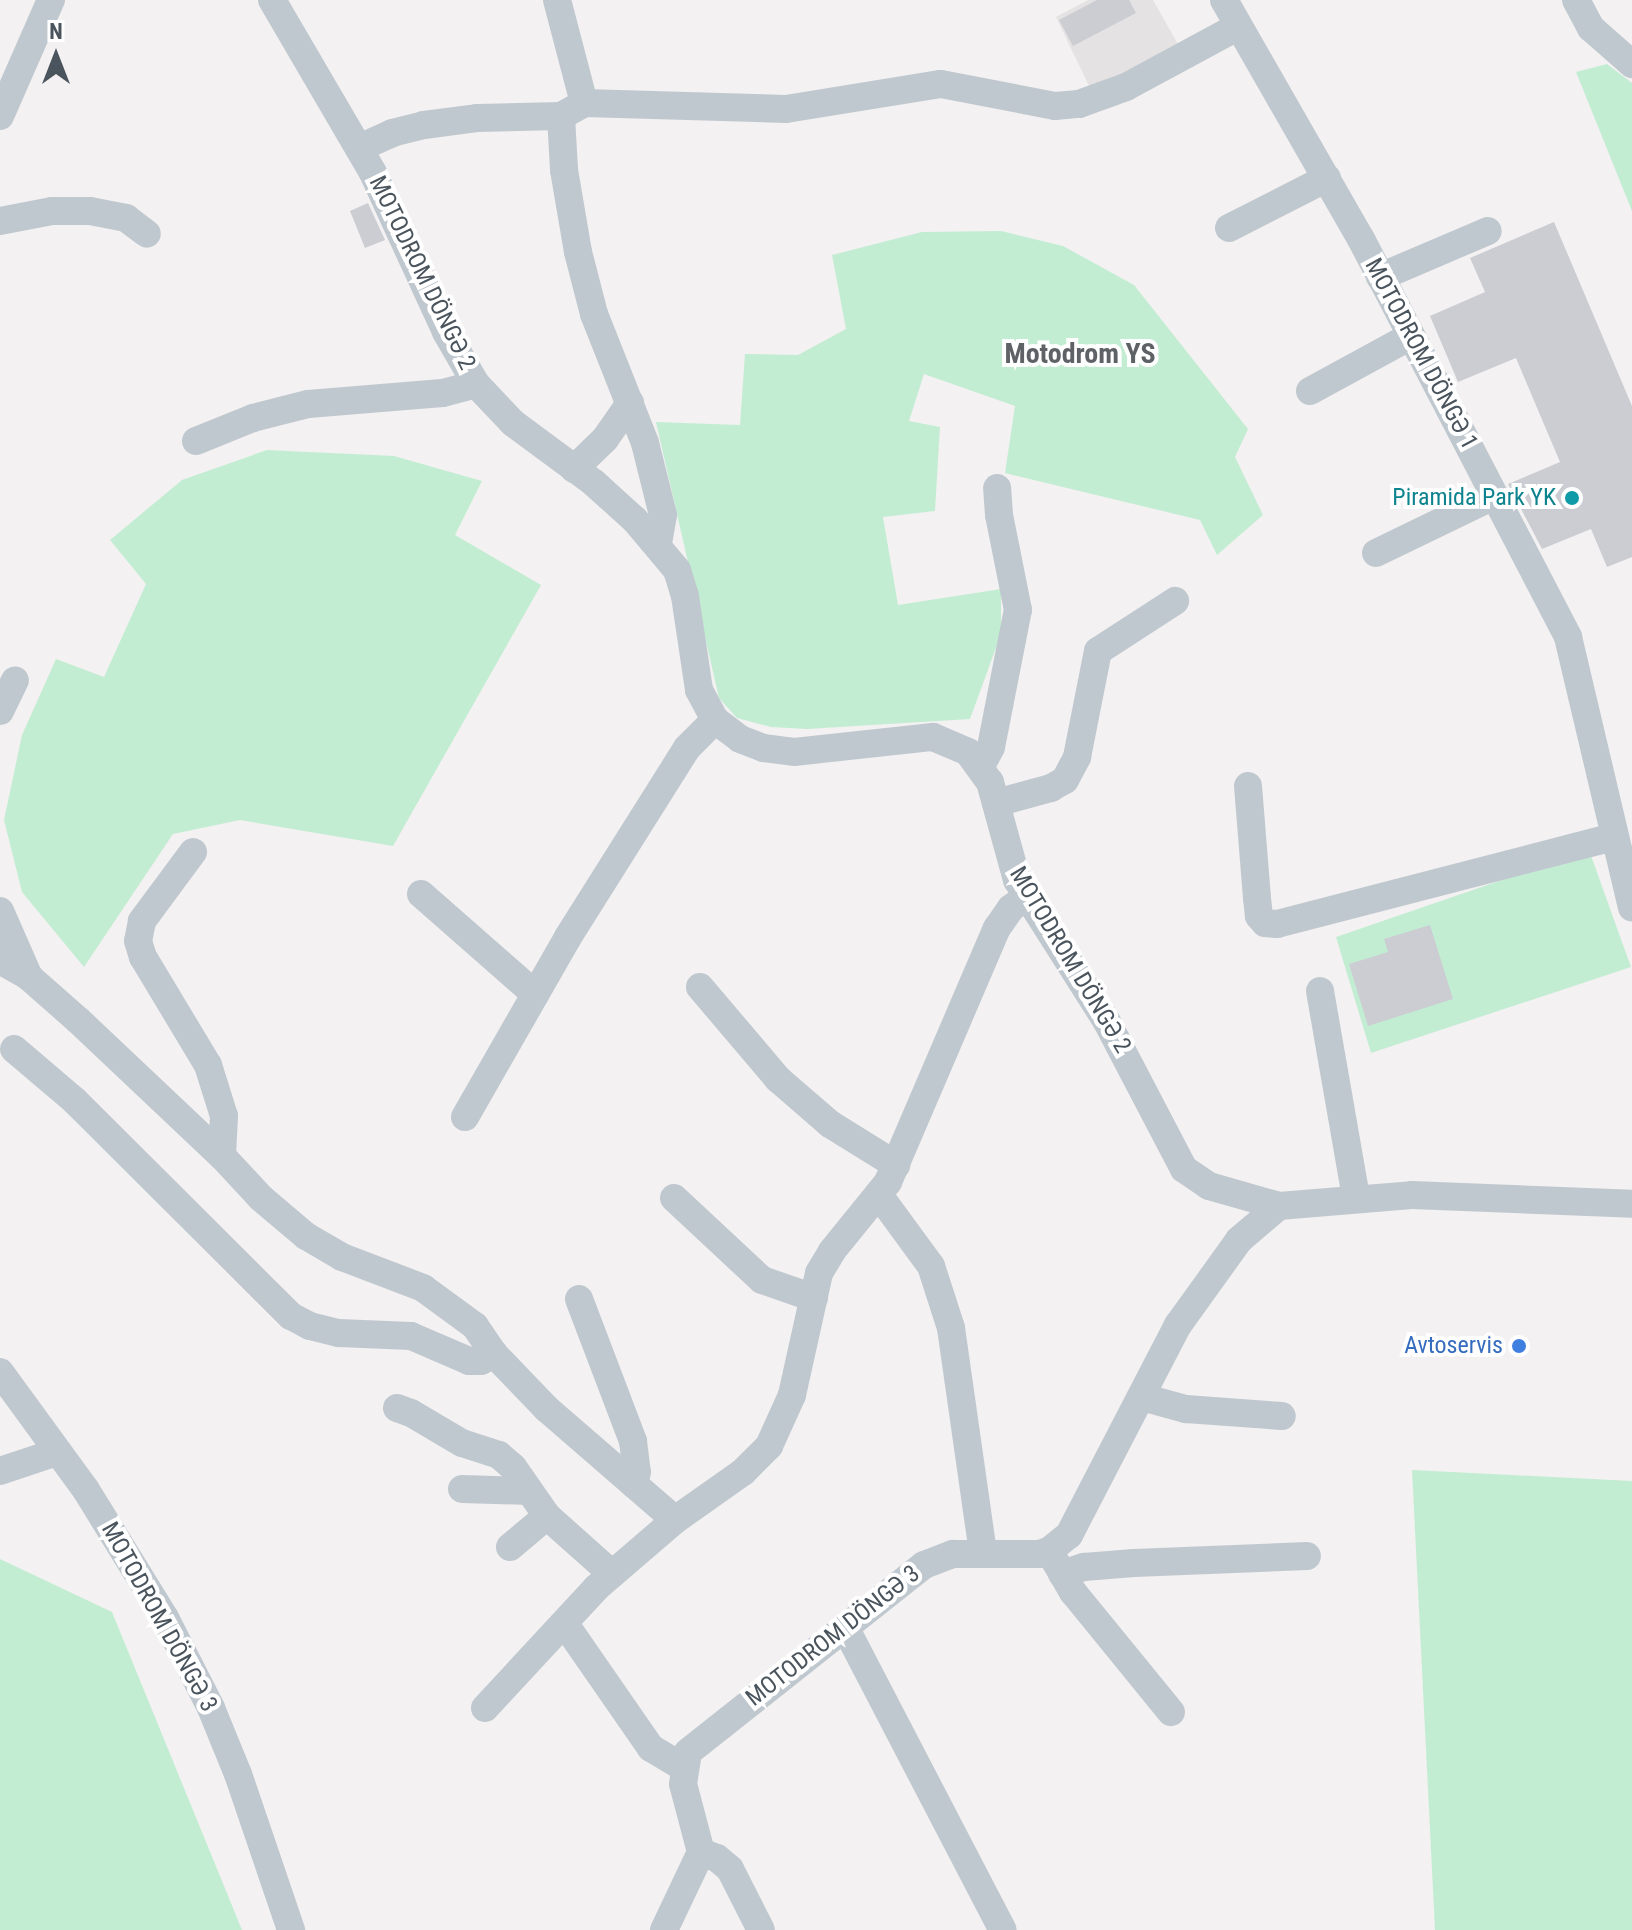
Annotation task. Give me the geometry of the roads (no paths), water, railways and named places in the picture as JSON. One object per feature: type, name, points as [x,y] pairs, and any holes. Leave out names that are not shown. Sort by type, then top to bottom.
[{"type":"street","points":[[0,116],[51,0]]},
{"type":"street","name":"MOTODROM DÖNGƏ 2","points":[[272,0],[385,196],[446,332],[476,384],[513,423],[574,469],[658,544],[677,570],[685,596],[699,690],[715,720]]},
{"type":"street","points":[[557,0],[573,110],[564,170],[578,252],[594,314],[630,403],[663,515],[658,544]]},
{"type":"street","name":"MOTODROM DÖNGƏ 1","points":[[1224,0],[1327,178],[1568,637],[1632,908]]},
{"type":"street","points":[[1576,0],[1591,28],[1632,64]]},
{"type":"street","points":[[359,148],[392,133],[477,118],[573,110],[786,109],[941,84],[1055,106],[1079,104],[1126,87],[1237,27]]},
{"type":"street","points":[[1229,228],[1327,178]]},
{"type":"street","points":[[0,221],[52,211],[90,211],[126,218],[147,234]]},
{"type":"street","points":[[1380,277],[1488,231]]},
{"type":"street","points":[[1310,391],[1411,336]]},
{"type":"street","points":[[196,441],[253,418],[308,404],[443,393],[476,384]]},
{"type":"street","points":[[574,469],[605,439],[630,403]]},
{"type":"street","points":[[465,1117],[535,994],[687,748],[715,720],[740,739],[763,748],[794,752],[933,737],[955,744],[981,766],[991,747],[1018,610],[999,515],[997,488]]},
{"type":"street","points":[[1376,553],[1494,496]]},
{"type":"street","points":[[996,803],[1051,788],[1065,780],[1077,757],[1092,664],[1098,651],[1175,601]]},
{"type":"street","points":[[0,711],[15,680]]},
{"type":"street","name":"MOTODROM DÖNGƏ 2","points":[[981,766],[996,803],[1009,859],[1026,897],[1106,1020],[1184,1169],[1209,1186],[1279,1206],[1356,1198],[1482,1197],[1632,1204]]},
{"type":"street","points":[[1248,786],[1259,916],[1265,923],[1277,924],[1613,837]]},
{"type":"street","points":[[193,852],[142,921],[138,941],[143,957],[208,1065],[224,1116],[222,1156]]},
{"type":"street","points":[[421,894],[535,994]]},
{"type":"street","points":[[485,1708],[612,1574],[675,1520],[743,1472],[769,1446],[792,1395],[819,1273],[832,1251],[879,1195],[896,1165],[997,928],[1011,908],[1026,897]]},
{"type":"street","points":[[0,911],[29,977]]},
{"type":"street","points":[[0,960],[29,977],[222,1156],[261,1198],[306,1236],[342,1257],[423,1288],[475,1326],[494,1354],[547,1409],[675,1520]]},
{"type":"street","points":[[700,987],[778,1079],[830,1124],[896,1165]]},
{"type":"street","points":[[1320,991],[1356,1198]]},
{"type":"street","points":[[14,1049],[75,1101],[291,1316],[310,1326],[339,1333],[411,1336],[469,1361],[481,1361],[494,1354]]},
{"type":"street","points":[[879,1195],[931,1266],[951,1328],[983,1552]]},
{"type":"street","points":[[674,1198],[762,1280],[814,1298]]},
{"type":"street","points":[[1171,1712],[1073,1592],[1056,1562],[1178,1325],[1246,1232],[1279,1206]]},
{"type":"street","points":[[579,1299],[633,1441],[637,1472],[634,1485]]},
{"type":"street","name":"MOTODROM DÖNGƏ 3","points":[[0,1372],[86,1490],[142,1579],[211,1708],[238,1774],[291,1930]]},
{"type":"street","points":[[1142,1397],[1186,1409],[1282,1416]]},
{"type":"street","points":[[397,1408],[462,1443],[499,1455],[513,1467],[547,1516],[612,1574]]},
{"type":"street","points":[[0,1471],[57,1452]]},
{"type":"street","points":[[462,1489],[529,1491]]},
{"type":"street","points":[[510,1547],[547,1516]]},
{"type":"street","name":"MOTODROM DÖNGƏ 3","points":[[683,1767],[696,1742],[846,1629],[902,1580],[935,1559],[983,1552],[1024,1555],[1084,1567],[1307,1556]]},
{"type":"street","points":[[565,1624],[651,1748],[683,1767],[683,1784],[701,1852],[664,1930]]},
{"type":"street","points":[[846,1629],[1003,1930]]},
{"type":"street","points":[[701,1852],[717,1858],[730,1869],[761,1930]]},
{"type":"place","name":"Piramida Park YK","points":[[1572,498]]},
{"type":"place","name":"Avtoservis","points":[[1519,1346]]},
{"type":"district","name":"Motodrom YS","points":[[1080,354]]}]
